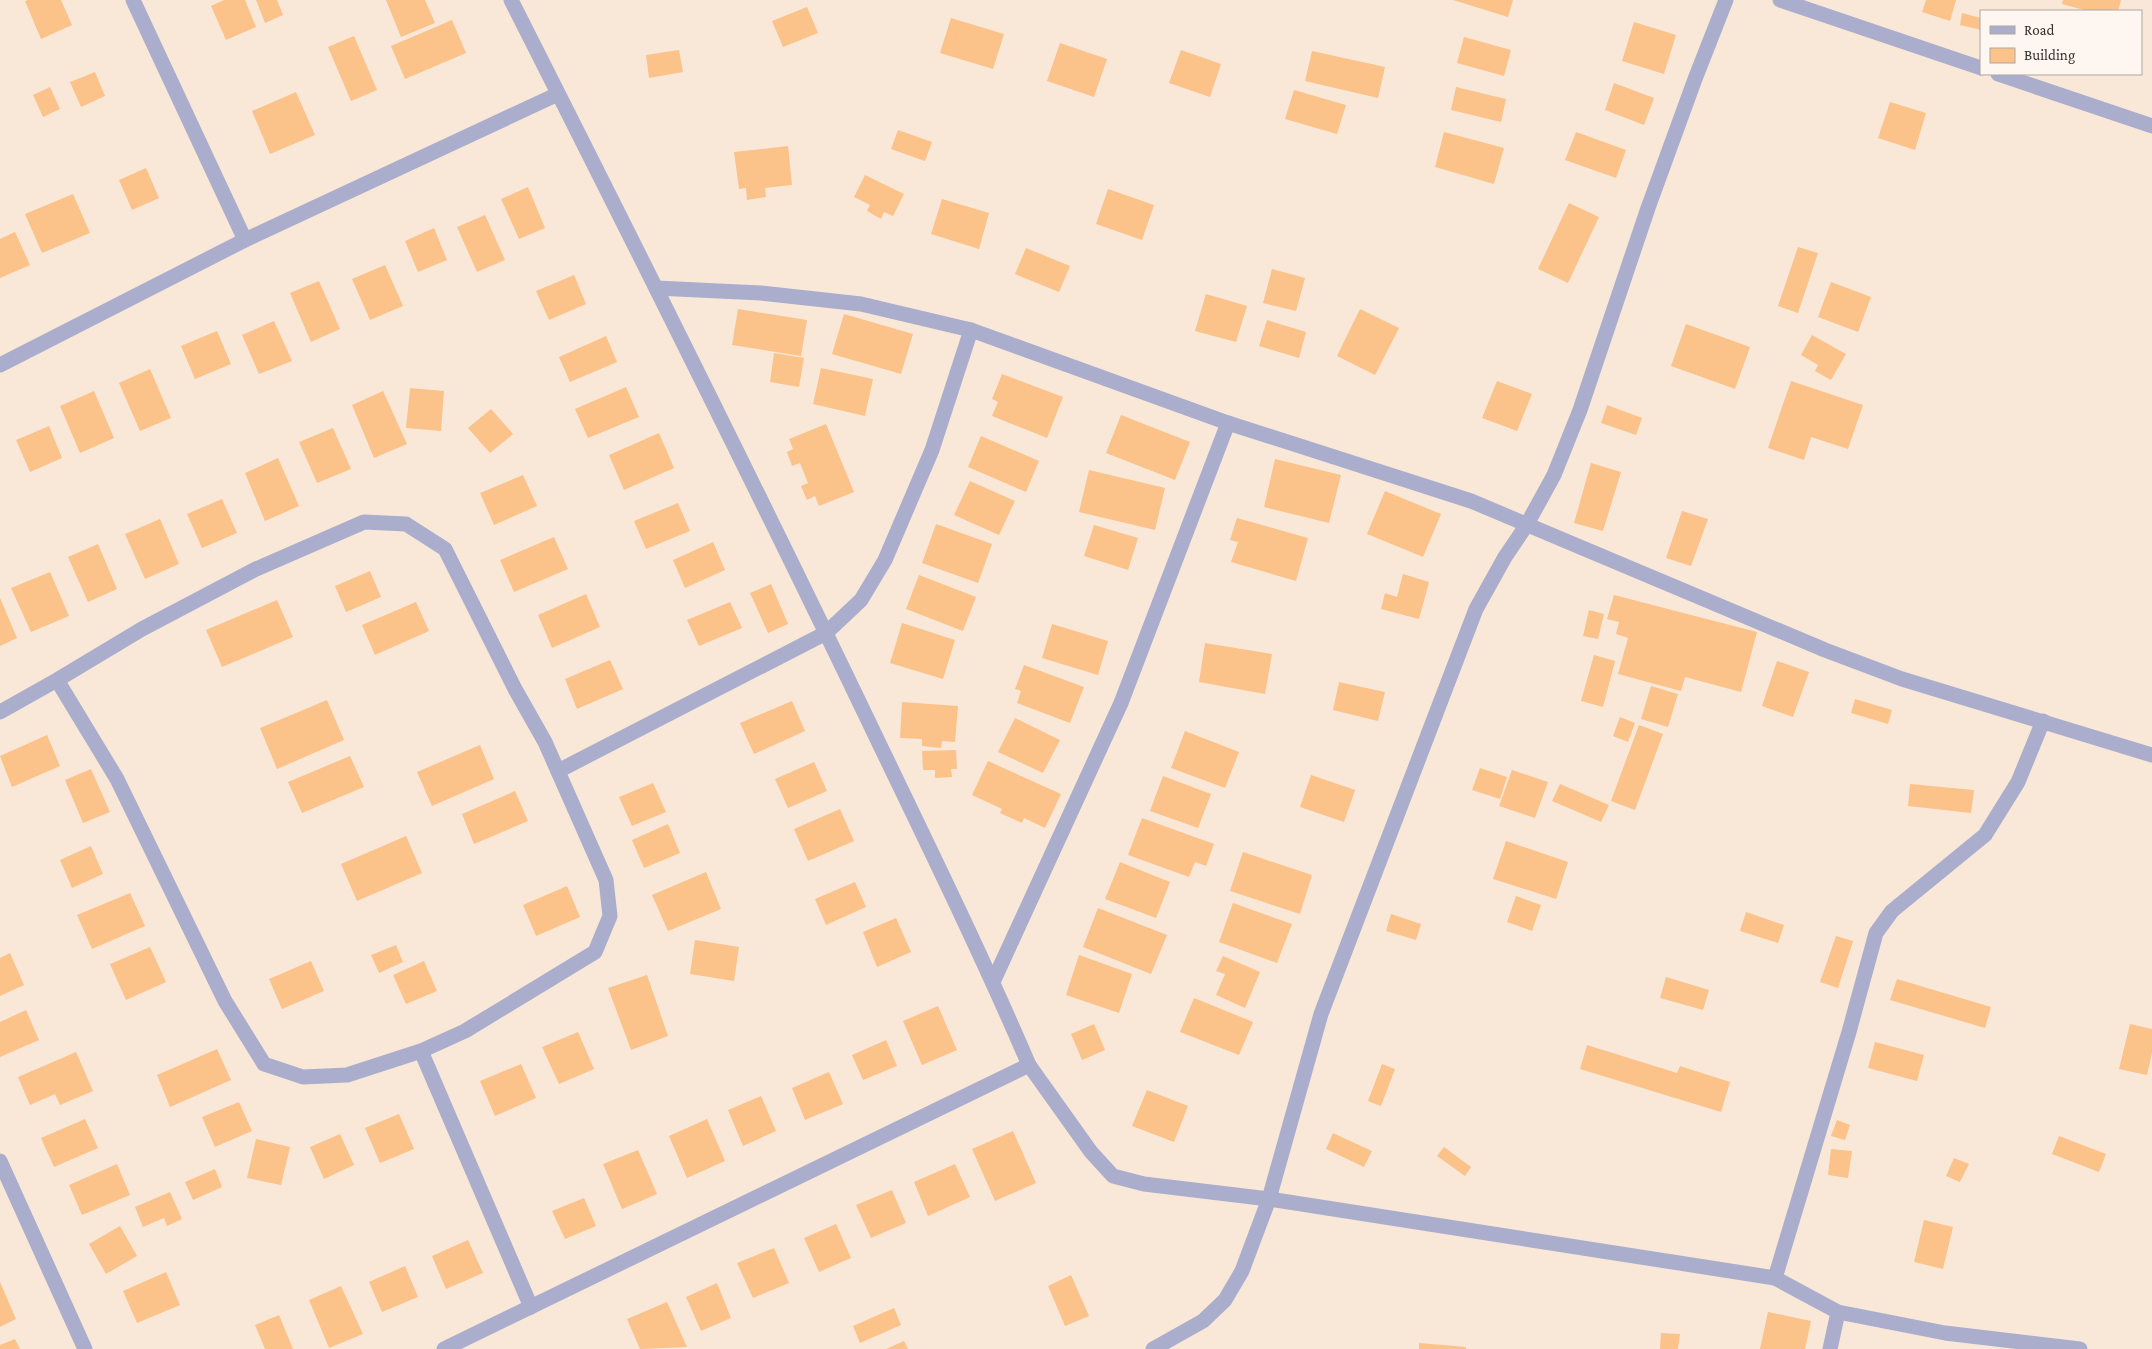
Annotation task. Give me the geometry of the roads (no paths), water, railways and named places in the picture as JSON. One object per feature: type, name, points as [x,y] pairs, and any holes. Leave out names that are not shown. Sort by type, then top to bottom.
[{"type":"street","points":[[133,0],[245,240]]},
{"type":"street","points":[[511,0],[656,288],[826,633],[993,982],[1029,1064],[1091,1152],[1113,1176],[1144,1184],[1269,1199],[1775,1278],[1838,1312],[1945,1332],[2080,1349]]},
{"type":"street","points":[[1153,1349],[1204,1321],[1225,1300],[1242,1271],[1269,1199],[1321,1014],[1476,609],[1554,475],[1580,410],[1648,208],[1726,0]]},
{"type":"street","points":[[1780,0],[1980,68]]},
{"type":"street","points":[[2001,75],[2152,126]]},
{"type":"street","points":[[0,364],[245,240],[558,94]]},
{"type":"street","points":[[656,288],[761,294],[861,304],[970,330],[1228,423],[1470,501],[1825,650],[1902,679],[2152,754]]},
{"type":"street","points":[[558,772],[826,633],[861,600],[885,560],[932,450],[970,330]]},
{"type":"street","points":[[993,982],[1121,703],[1228,423]]},
{"type":"street","points":[[0,712],[142,628],[256,569],[364,522],[406,524],[445,549],[545,742],[606,880],[610,916],[595,952],[465,1031],[421,1051],[347,1075],[303,1077],[264,1064],[225,1001],[117,779],[57,680]]},
{"type":"street","points":[[1775,1278],[1846,1041],[1876,933],[1892,912],[1985,835],[2018,782],[2043,721]]},
{"type":"street","points":[[421,1051],[531,1307]]},
{"type":"street","points":[[444,1349],[1029,1064]]},
{"type":"street","points":[[0,1161],[85,1349]]},
{"type":"street","points":[[1830,1349],[1838,1312]]}]
